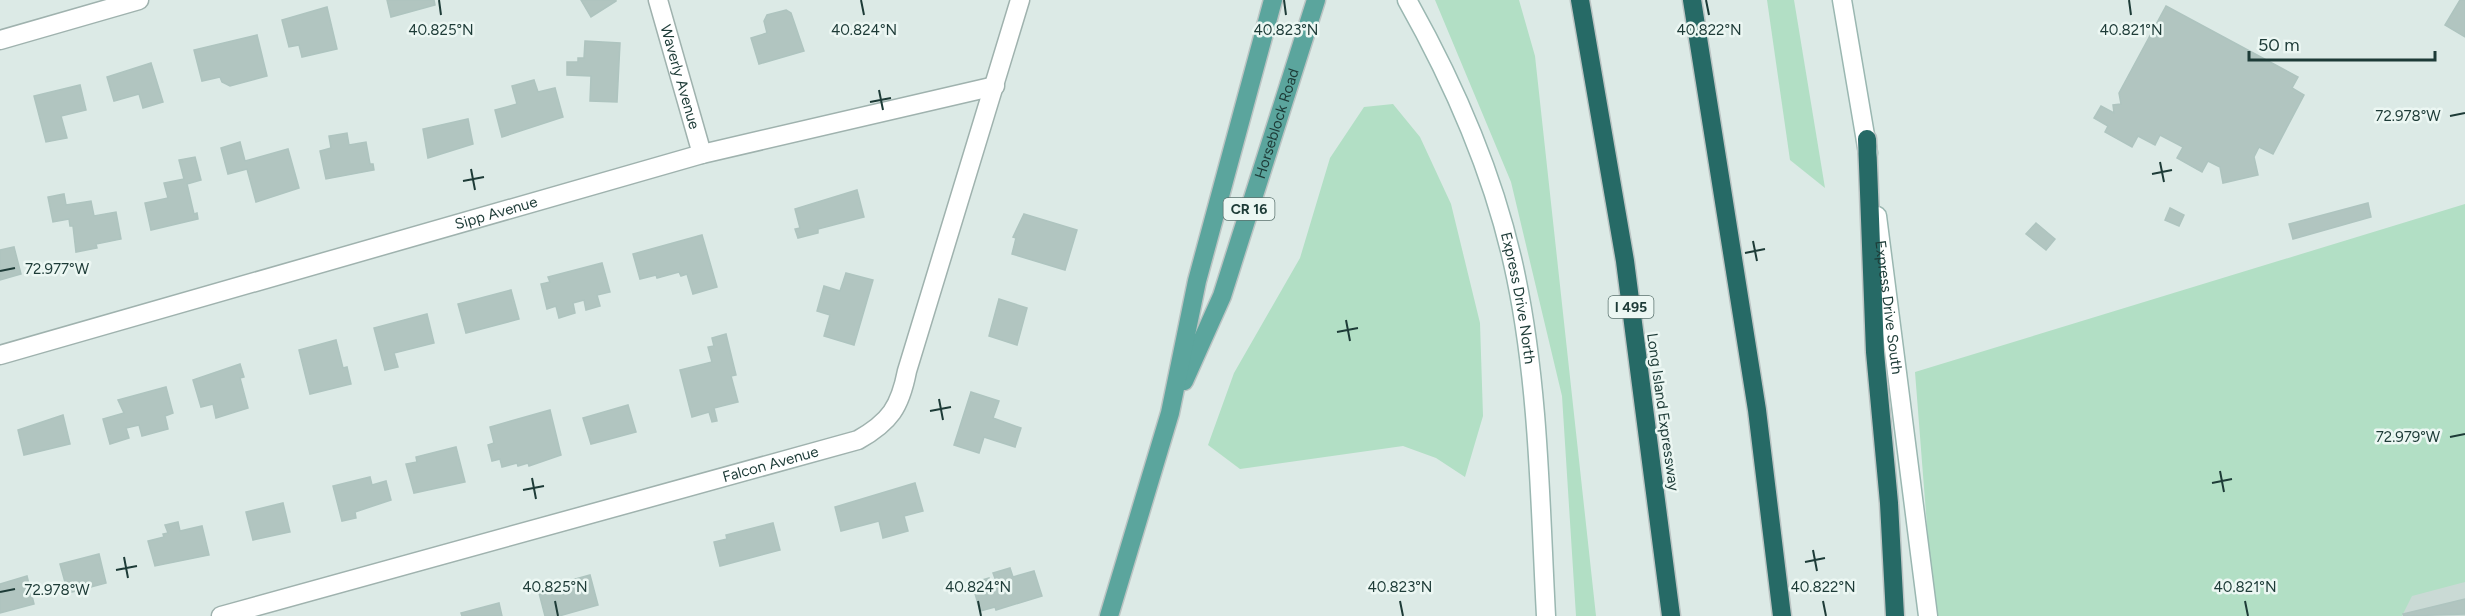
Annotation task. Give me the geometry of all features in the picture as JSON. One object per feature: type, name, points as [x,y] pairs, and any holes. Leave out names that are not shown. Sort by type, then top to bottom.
[{"type":"highway","name":"Long Island Expressway","points":[[1580,0],[1626,272],[1671,616]]},
{"type":"highway","points":[[1692,0],[1753,387],[1782,616]]},
{"type":"highway","points":[[1867,139],[1875,352],[1890,513],[1895,616]]},
{"type":"main road","name":"Horseblock Road","points":[[1109,616],[1170,412],[1197,281],[1273,0]]},
{"type":"main road","name":"Horseblock Road","points":[[1170,412],[1222,296],[1317,1]]},
{"type":"street","points":[[0,40],[139,0]]},
{"type":"street","name":"Waverly Avenue","points":[[658,0],[702,154]]},
{"type":"street","name":"Falcon Avenue","points":[[222,616],[858,440],[881,427],[902,399],[907,371],[1020,0]]},
{"type":"street","name":"Express Drive North","points":[[1407,0],[1464,111],[1496,201],[1516,277],[1533,391],[1545,616]]},
{"type":"street","name":"Express Drive South","points":[[1842,0],[1867,139],[1928,616]]},
{"type":"street","name":"Sipp Avenue","points":[[0,355],[702,154],[995,86]]},
{"type":"shaded area","points":[[2465,565],[2465,616],[2390,616],[2383,591]]},
{"type":"green space","points":[[1435,0],[1519,0],[1535,56],[1596,616],[1576,616],[1562,396],[1511,182]]},
{"type":"green space","points":[[1767,0],[1794,0],[1825,188],[1790,160]]},
{"type":"green space","points":[[1393,104],[1420,137],[1451,204],[1480,323],[1483,416],[1465,477],[1436,458],[1403,446],[1240,469],[1208,445],[1234,373],[1300,258],[1330,158],[1364,107]]},
{"type":"green space","points":[[2465,204],[2465,582],[2412,596],[2402,616],[1934,616],[1915,372]]},
{"type":"building","points":[[387,0],[434,0],[435,5],[391,17]]},
{"type":"building","points":[[581,0],[616,0],[616,1],[591,17]]},
{"type":"building","points":[[2460,0],[2465,0],[2465,37],[2445,25]]},
{"type":"building","points":[[2166,6],[2298,77],[2292,88],[2304,95],[2273,154],[2259,147],[2254,157],[2258,175],[2223,183],[2220,167],[2208,161],[2202,172],[2177,158],[2183,147],[2160,135],[2155,145],[2138,136],[2132,147],[2105,132],[2108,126],[2094,118],[2101,106],[2114,113],[2113,105],[2121,104],[2119,93]]},
{"type":"building","points":[[327,7],[337,49],[302,57],[299,45],[289,47],[282,20]]},
{"type":"building","points":[[786,10],[791,13],[804,51],[759,64],[751,38],[767,33],[764,21],[767,15]]},
{"type":"building","points":[[257,35],[267,76],[230,86],[222,82],[220,77],[202,81],[194,50]]},
{"type":"building","points":[[585,41],[620,43],[617,102],[590,101],[591,76],[567,75],[567,62],[578,62],[578,58],[584,58]]},
{"type":"building","points":[[151,63],[163,102],[143,108],[139,94],[114,101],[107,77]]},
{"type":"building","points":[[534,80],[538,92],[555,88],[563,117],[502,137],[495,110],[517,104],[512,86]]},
{"type":"building","points":[[80,85],[86,110],[61,116],[67,138],[46,142],[34,96]]},
{"type":"building","points":[[468,119],[473,144],[428,158],[423,129]]},
{"type":"building","points":[[347,133],[349,145],[366,142],[370,164],[373,164],[374,170],[326,179],[320,151],[331,148],[329,136]]},
{"type":"building","points":[[240,142],[245,161],[288,149],[299,188],[256,202],[247,169],[228,174],[221,148]]},
{"type":"building","points":[[195,157],[201,180],[187,184],[194,214],[197,213],[198,219],[151,230],[145,203],[168,198],[164,183],[184,179],[179,160]]},
{"type":"building","points":[[857,190],[864,217],[818,229],[818,233],[798,238],[795,229],[800,228],[795,209]]},
{"type":"building","points":[[64,194],[66,205],[91,201],[94,216],[116,212],[121,239],[96,244],[97,248],[76,252],[73,226],[70,226],[69,219],[53,222],[48,197]]},
{"type":"building","points":[[2368,203],[2371,217],[2293,239],[2289,224]]},
{"type":"building","points":[[2170,208],[2184,215],[2179,226],[2165,220]]},
{"type":"building","points":[[1024,214],[1077,230],[1065,270],[1012,254],[1016,238],[1013,237]]},
{"type":"building","points":[[2036,223],[2055,239],[2046,250],[2026,234]]},
{"type":"building","points":[[702,235],[717,287],[693,294],[687,274],[681,276],[679,272],[657,278],[656,275],[640,279],[633,254]]},
{"type":"building","points":[[14,247],[21,274],[0,280],[0,250]]},
{"type":"building","points":[[602,263],[610,292],[597,295],[600,306],[586,310],[584,300],[573,303],[575,313],[559,318],[556,306],[547,309],[541,284],[550,282],[548,277]]},
{"type":"building","points":[[846,273],[873,280],[854,345],[824,336],[830,315],[817,311],[824,286],[840,291]]},
{"type":"building","points":[[511,290],[519,319],[466,333],[458,304]]},
{"type":"building","points":[[999,299],[1027,308],[1017,345],[989,336]]},
{"type":"building","points":[[427,314],[434,343],[394,353],[398,367],[385,370],[374,328]]},
{"type":"building","points":[[726,334],[736,375],[731,376],[738,402],[714,408],[717,421],[712,422],[709,412],[692,417],[680,370],[712,362],[708,347],[714,346],[712,338]]},
{"type":"building","points":[[336,340],[343,368],[347,367],[351,384],[310,394],[299,350]]},
{"type":"building","points":[[240,364],[244,377],[240,378],[248,408],[216,418],[213,404],[201,407],[193,380]]},
{"type":"building","points":[[166,387],[173,413],[165,416],[168,429],[142,436],[139,425],[126,428],[129,438],[110,444],[103,419],[124,413],[118,400]]},
{"type":"building","points":[[971,392],[999,401],[993,418],[1021,428],[1015,447],[984,437],[979,453],[954,445]]},
{"type":"building","points":[[628,405],[636,432],[591,444],[583,418]]},
{"type":"building","points":[[550,410],[561,455],[529,466],[528,463],[518,466],[517,463],[502,467],[500,459],[492,461],[488,445],[494,443],[490,427]]},
{"type":"building","points":[[63,415],[70,444],[24,455],[18,430]]},
{"type":"building","points":[[456,447],[465,482],[414,493],[406,464],[417,462],[416,457]]},
{"type":"building","points":[[370,477],[372,485],[386,481],[391,500],[355,512],[356,518],[342,521],[333,486]]},
{"type":"building","points":[[915,483],[923,511],[904,516],[908,531],[883,538],[879,521],[841,531],[835,507]]},
{"type":"building","points":[[283,503],[290,532],[253,540],[246,512]]},
{"type":"building","points":[[178,522],[180,531],[202,526],[209,555],[155,566],[148,541],[164,537],[163,534],[168,533],[165,525]]},
{"type":"building","points":[[773,523],[780,550],[720,566],[714,542],[727,539],[726,535]]},
{"type":"building","points":[[99,554],[106,583],[68,593],[60,564]]},
{"type":"building","points":[[1010,568],[1013,577],[1034,571],[1042,596],[996,610],[995,607],[980,611],[972,583],[989,578],[990,583],[996,581],[993,573]]},
{"type":"building","points":[[590,575],[598,605],[559,616],[545,616],[539,593],[551,589],[550,586]]},
{"type":"building","points":[[27,576],[34,604],[0,613],[0,584]]},
{"type":"building","points":[[2465,599],[2465,614],[2404,616],[2403,614]]},
{"type":"building","points":[[499,603],[502,616],[462,616],[461,613]]}]
